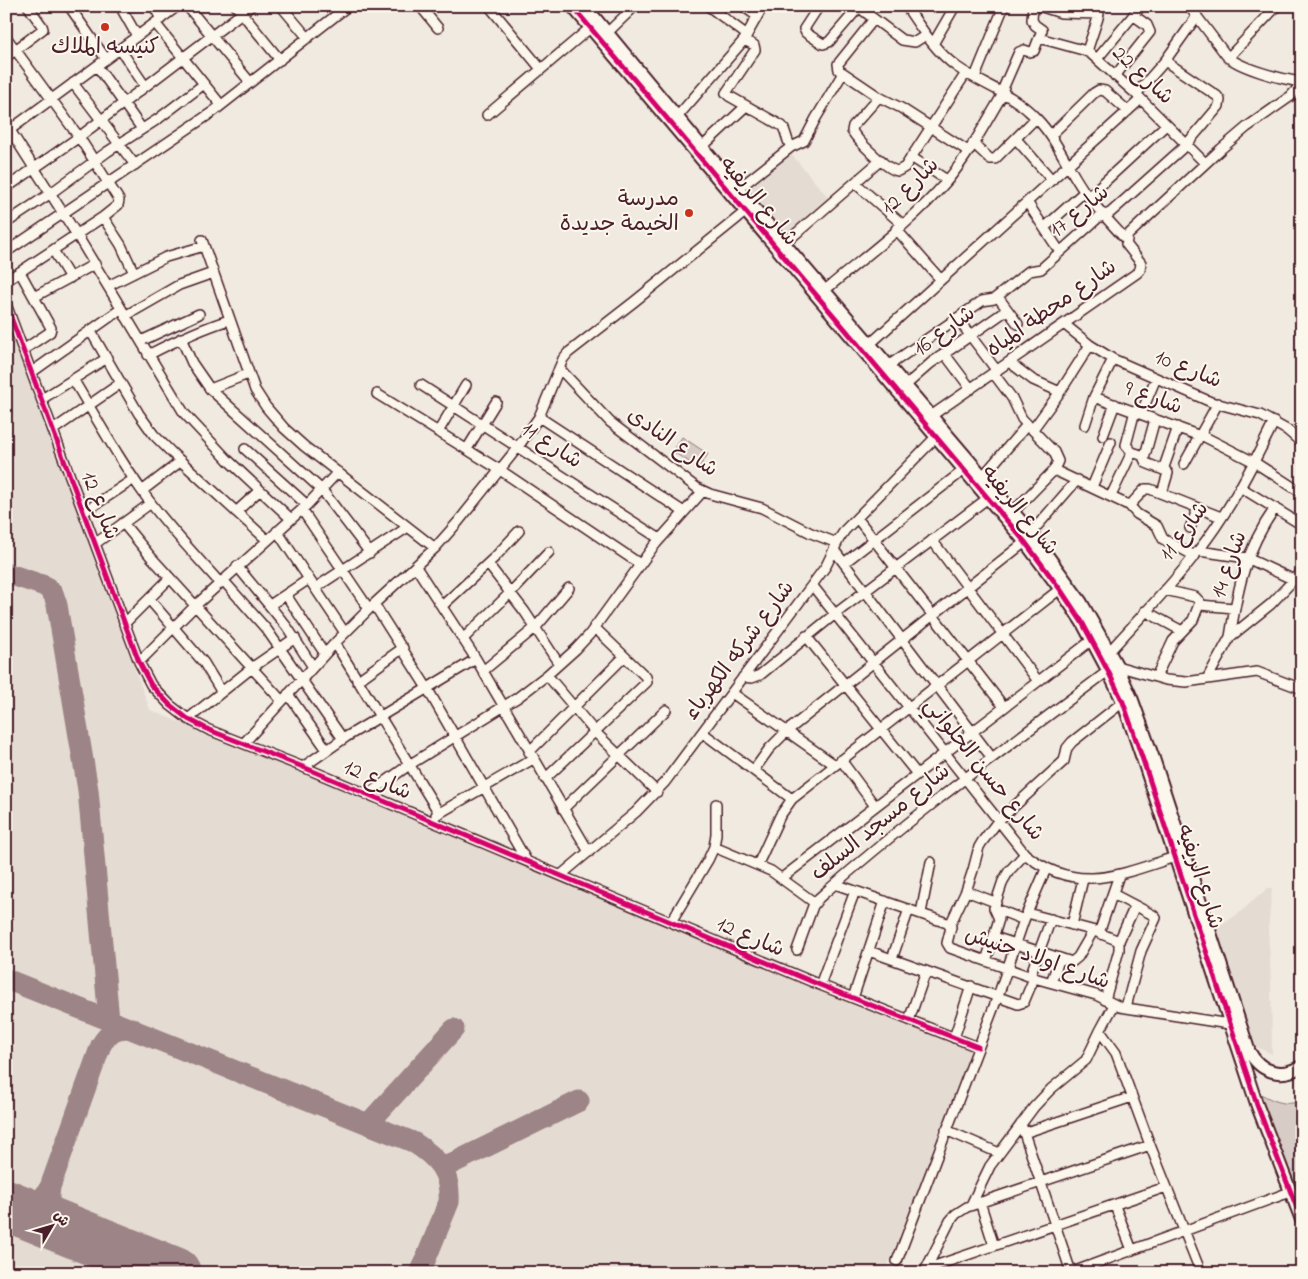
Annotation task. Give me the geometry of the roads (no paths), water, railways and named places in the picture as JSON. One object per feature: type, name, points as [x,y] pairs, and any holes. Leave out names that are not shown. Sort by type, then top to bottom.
[{"type":"street","points":[[6,57],[43,29],[28,6]]},
{"type":"street","points":[[69,6],[106,59]]},
{"type":"street","points":[[120,6],[138,36]]},
{"type":"street","points":[[154,6],[158,21],[183,57],[221,105]]},
{"type":"street","points":[[178,6],[8,129],[64,213],[176,402],[193,424],[291,519]]},
{"type":"street","points":[[186,6],[250,82]]},
{"type":"street","points":[[6,188],[79,137],[211,36],[239,10],[251,6]]},
{"type":"street","points":[[281,6],[308,38]]},
{"type":"street","points":[[6,252],[221,105],[348,6]]},
{"type":"street","points":[[434,6],[422,10],[438,28]]},
{"type":"street","points":[[489,6],[542,69]]},
{"type":"street","name":"شارع الريفيه","points":[[572,6],[590,28],[702,147],[738,189],[931,416],[937,433],[983,476],[1013,512],[1092,640],[1132,699],[1175,857],[1229,1024],[1257,1105],[1302,1221]]},
{"type":"street","points":[[607,33],[636,6]]},
{"type":"street","points":[[708,6],[746,37],[756,48],[726,92],[729,96],[782,126],[791,147]]},
{"type":"street","points":[[743,6],[757,16]]},
{"type":"street","points":[[678,123],[746,37],[762,6]]},
{"type":"street","points":[[818,6],[804,29],[806,33],[823,44],[829,42],[858,7],[906,42],[915,42],[926,35]]},
{"type":"street","points":[[933,44],[955,6]]},
{"type":"street","points":[[975,78],[1003,6]]},
{"type":"street","points":[[1033,6],[1032,20],[1042,30],[1040,38]]},
{"type":"street","points":[[1040,6],[1062,10],[1099,10],[1087,51]]},
{"type":"street","points":[[1097,59],[1141,6]]},
{"type":"street","points":[[1189,6],[1228,58],[1242,66],[1301,81]]},
{"type":"street","points":[[1228,58],[1274,7]]},
{"type":"street","name":"شارع الريفيه","points":[[589,8],[745,212],[937,433],[964,470],[988,498],[1028,537],[1081,602],[1109,652],[1122,702],[1148,758],[1249,1051],[1257,1064],[1276,1073],[1290,1072],[1302,1066]]},
{"type":"street","points":[[910,8],[926,35],[946,58],[966,73],[1003,92],[1021,104],[1036,118],[1051,135],[1086,194],[1126,240]]},
{"type":"street","points":[[239,10],[280,60]]},
{"type":"street","points":[[1115,76],[1150,32],[1147,25],[1134,15]]},
{"type":"street","points":[[870,344],[1128,111],[1197,16]]},
{"type":"street","points":[[874,19],[838,64],[838,68],[879,97],[901,108],[930,127],[993,160],[1036,118]]},
{"type":"street","points":[[487,115],[590,28]]},
{"type":"street","points":[[6,37],[79,137],[119,203],[77,235],[6,281]]},
{"type":"street","name":"شارع 22","points":[[1040,38],[1087,51],[1138,97],[1205,163]]},
{"type":"street","name":"شارع 12","points":[[824,290],[899,227],[929,200],[947,180],[971,147],[1003,92],[1019,52],[1024,50],[1034,51],[1040,38]]},
{"type":"street","points":[[120,48],[145,86]]},
{"type":"street","name":"شارع 17","points":[[888,366],[982,301],[998,297],[1029,271],[1040,269],[1098,218],[1110,213],[1186,145],[1219,106],[1220,100],[1217,96],[1165,61]]},
{"type":"street","points":[[97,66],[142,129]]},
{"type":"street","points":[[738,189],[791,147],[804,141],[843,73]]},
{"type":"street","points":[[879,97],[853,126],[852,131],[881,160],[898,172],[905,167],[966,73]]},
{"type":"street","name":"شارع محطة المياه","points":[[931,416],[1140,270],[1141,264],[1139,260],[1128,247],[1126,240],[1128,235],[1234,137],[1291,96],[1301,81]]},
{"type":"street","points":[[73,83],[135,165]]},
{"type":"street","points":[[6,222],[51,193],[94,160],[142,129],[204,84]]},
{"type":"street","points":[[1051,135],[1099,90],[1105,91],[1128,111]]},
{"type":"street","points":[[702,147],[746,106]]},
{"type":"street","points":[[1044,228],[1166,124]]},
{"type":"street","points":[[1016,139],[1052,180]]},
{"type":"street","points":[[911,157],[947,180]]},
{"type":"street","points":[[784,244],[881,160]]},
{"type":"street","points":[[854,183],[899,227],[941,280]]},
{"type":"street","points":[[1027,202],[1060,252]]},
{"type":"street","points":[[244,743],[324,654],[372,606],[436,548],[518,448],[540,416],[559,368],[568,353],[745,212]]},
{"type":"street","points":[[103,217],[121,246],[134,273]]},
{"type":"street","points":[[108,286],[166,257],[203,243],[248,374],[260,399],[284,428],[436,548]]},
{"type":"street","points":[[53,250],[70,278]]},
{"type":"street","points":[[34,297],[95,264]]},
{"type":"street","points":[[20,272],[51,330],[23,350]]},
{"type":"street","points":[[32,372],[90,330],[123,312],[179,285],[213,274]]},
{"type":"street","points":[[998,297],[1018,324]]},
{"type":"street","name":"شارع 12","points":[[6,304],[139,662],[151,685],[160,696],[188,719],[209,730],[526,860],[820,985],[978,1047]]},
{"type":"street","name":"شارع 16","points":[[905,386],[944,353],[1007,310]]},
{"type":"street","points":[[141,341],[199,314]]},
{"type":"street","points":[[957,318],[996,372],[1018,412],[1057,456],[1057,466],[1054,470],[1013,512]]},
{"type":"street","points":[[148,355],[181,338],[229,320]]},
{"type":"street","name":"شارع 10","points":[[1064,324],[1090,345],[1113,359],[1218,404],[1245,410],[1274,422],[1302,443]]},
{"type":"street","points":[[90,330],[147,425],[163,445],[267,540]]},
{"type":"street","points":[[181,338],[192,363],[210,389],[322,490],[370,553]]},
{"type":"street","points":[[983,476],[1030,427],[1060,392],[1090,345]]},
{"type":"street","points":[[944,353],[971,389]]},
{"type":"street","points":[[42,399],[107,358]]},
{"type":"street","points":[[1085,425],[1094,397],[1113,359]]},
{"type":"street","points":[[1009,362],[1033,380],[1060,392]]},
{"type":"street","name":"شارع النادى","points":[[559,368],[610,422],[690,484],[703,491],[762,508],[836,547]]},
{"type":"street","points":[[210,389],[248,374]]},
{"type":"street","points":[[1144,456],[1132,452],[1126,442],[1138,412],[1156,378]]},
{"type":"street","points":[[73,379],[142,491],[182,540],[262,624],[343,739]]},
{"type":"street","points":[[53,430],[121,383]]},
{"type":"street","name":"شارع 11","points":[[421,385],[660,539]]},
{"type":"street","points":[[438,432],[466,385]]},
{"type":"street","points":[[377,394],[500,470],[640,564]]},
{"type":"street","name":"شارع 9","points":[[1094,397],[1200,435],[1254,462],[1302,492]]},
{"type":"street","points":[[467,449],[496,402]]},
{"type":"street","points":[[1103,436],[1115,404]]},
{"type":"street","points":[[1184,464],[1218,404]]},
{"type":"street","points":[[540,416],[684,512]]},
{"type":"street","points":[[1154,418],[1144,459],[1146,463],[1167,472],[1168,475],[1162,493]]},
{"type":"street","name":"شارع 11","points":[[1109,652],[1197,553],[1240,487],[1274,422]]},
{"type":"street","points":[[1163,470],[1178,427]]},
{"type":"street","name":"شارع شركه الكهرباء","points":[[561,875],[657,792],[812,585],[842,534],[937,433]]},
{"type":"street","points":[[1092,487],[1111,442]]},
{"type":"street","points":[[245,449],[304,508],[343,571],[403,648],[526,860]]},
{"type":"street","points":[[1111,496],[1132,452]]},
{"type":"street","points":[[142,491],[181,461]]},
{"type":"street","points":[[844,563],[964,470]]},
{"type":"street","points":[[1054,470],[1128,504],[1137,514],[1158,526],[1163,539],[1197,553],[1247,558],[1299,576],[1271,604],[1230,637],[1207,679]]},
{"type":"street","points":[[139,662],[172,627],[237,566],[304,508],[338,472]]},
{"type":"street","points":[[84,512],[134,479]]},
{"type":"street","points":[[754,770],[769,749],[786,731],[1028,537],[1077,480]]},
{"type":"street","points":[[1240,487],[1302,525]]},
{"type":"street","points":[[1128,504],[1148,489],[1221,517]]},
{"type":"street","points":[[236,512],[260,490]]},
{"type":"street","points":[[367,795],[409,765],[504,707],[547,675],[576,649],[660,539],[703,491]]},
{"type":"street","points":[[743,677],[752,678],[760,675],[834,614],[988,498]]},
{"type":"street","points":[[96,543],[151,503]]},
{"type":"street","points":[[1190,528],[1198,508]]},
{"type":"street","name":"شارع 14","points":[[1230,637],[1234,608],[1247,558],[1275,508]]},
{"type":"street","points":[[857,518],[1004,707]]},
{"type":"street","points":[[123,523],[170,578],[253,667],[285,698],[327,750]]},
{"type":"street","points":[[315,588],[408,526]]},
{"type":"street","points":[[442,606],[488,564],[519,530]]},
{"type":"street","points":[[277,531],[345,633]]},
{"type":"street","points":[[932,540],[1038,681]]},
{"type":"street","points":[[836,547],[844,563],[992,758]]},
{"type":"street","points":[[463,638],[549,552]]},
{"type":"street","points":[[488,564],[511,592],[559,664]]},
{"type":"street","points":[[237,566],[295,638],[313,667]]},
{"type":"street","points":[[416,567],[476,659],[588,852]]},
{"type":"street","points":[[124,624],[170,578]]},
{"type":"street","points":[[270,605],[309,579]]},
{"type":"street","name":"شارع حسن الحلواني","points":[[812,585],[1025,854],[1046,869],[1058,874],[1083,879],[1107,878],[1175,857]]},
{"type":"street","points":[[483,671],[536,628],[569,588]]},
{"type":"street","points":[[758,864],[780,816],[792,799],[1060,589]]},
{"type":"street","points":[[1156,677],[1173,641],[1193,620],[1200,605],[1198,598],[1165,590]]},
{"type":"street","points":[[286,595],[324,654]]},
{"type":"street","points":[[149,599],[204,663],[221,691]]},
{"type":"street","points":[[1200,605],[1234,608]]},
{"type":"street","points":[[1145,611],[1182,630]]},
{"type":"street","points":[[545,779],[647,682],[646,677],[594,627]]},
{"type":"street","points":[[806,636],[917,774]]},
{"type":"street","points":[[188,719],[221,691],[295,638]]},
{"type":"street","points":[[782,878],[1092,640]]},
{"type":"street","points":[[335,644],[439,813]]},
{"type":"street","points":[[357,681],[403,648]]},
{"type":"street","points":[[428,820],[484,787],[531,755],[573,707],[624,657]]},
{"type":"street","points":[[303,767],[343,739],[476,659]]},
{"type":"street","points":[[1112,668],[1176,681],[1257,672],[1302,689]]},
{"type":"street","name":"شارع مسجد السلف","points":[[797,950],[815,902],[885,842],[992,758],[1112,668]]},
{"type":"street","points":[[547,675],[595,732],[657,792]]},
{"type":"street","points":[[732,693],[786,731],[838,762],[876,806]]},
{"type":"street","points":[[950,925],[966,890],[979,847],[998,821],[1064,761],[1067,748],[1072,742],[1122,702]]},
{"type":"street","points":[[562,809],[666,710]]},
{"type":"street","points":[[703,733],[792,799]]},
{"type":"street","points":[[671,922],[714,847],[716,804]]},
{"type":"street","points":[[714,847],[758,864],[782,878],[815,902]]},
{"type":"street","points":[[986,961],[999,919],[994,905],[1006,875],[1025,854]]},
{"type":"street","points":[[921,913],[931,862]]},
{"type":"street","points":[[896,1261],[998,996],[1026,916],[1046,869]]},
{"type":"street","points":[[994,937],[1072,962],[1096,932],[1119,875]]},
{"type":"street","points":[[1072,925],[1083,879]]},
{"type":"street","name":"شارع اولاد حنيش","points":[[836,884],[950,925],[948,947],[1008,969],[1096,995],[1114,1005],[1229,1024]]},
{"type":"street","points":[[966,890],[994,905],[1026,916],[1051,919],[1119,941]]},
{"type":"street","points":[[820,985],[856,891]]},
{"type":"street","points":[[1112,894],[1156,918],[1141,950],[1126,1007]]},
{"type":"street","points":[[853,998],[885,901]]},
{"type":"street","points":[[1106,1000],[1119,950],[1119,941],[1135,906]]},
{"type":"street","points":[[892,959],[909,909]]},
{"type":"street","points":[[869,951],[1018,1004],[1023,1003],[1051,919]]},
{"type":"street","points":[[1051,982],[1060,958]]},
{"type":"street","points":[[909,1020],[926,971]]},
{"type":"street","points":[[954,1038],[971,986]]},
{"type":"street","points":[[994,1246],[976,1203],[986,1172],[999,1154],[1022,1129],[1043,1097],[1086,1060],[1114,1005]]},
{"type":"street","points":[[1100,1030],[1116,1053],[1166,1187],[1201,1273]]},
{"type":"street","points":[[1022,1129],[1132,1097]]},
{"type":"street","points":[[1022,1129],[1071,1272],[1290,1192]]},
{"type":"street","points":[[946,1130],[999,1154]]},
{"type":"street","points":[[925,1271],[953,1217],[976,1203],[1150,1145]]},
{"type":"street","points":[[925,1271],[1166,1187]]},
{"type":"street","points":[[1115,1206],[1132,1250]]},
{"type":"place","name":"كنيسه الملاك","points":[[105,27]]},
{"type":"place","name":"مدرسة الخيمة جديدة","points":[[689,213]]}]
